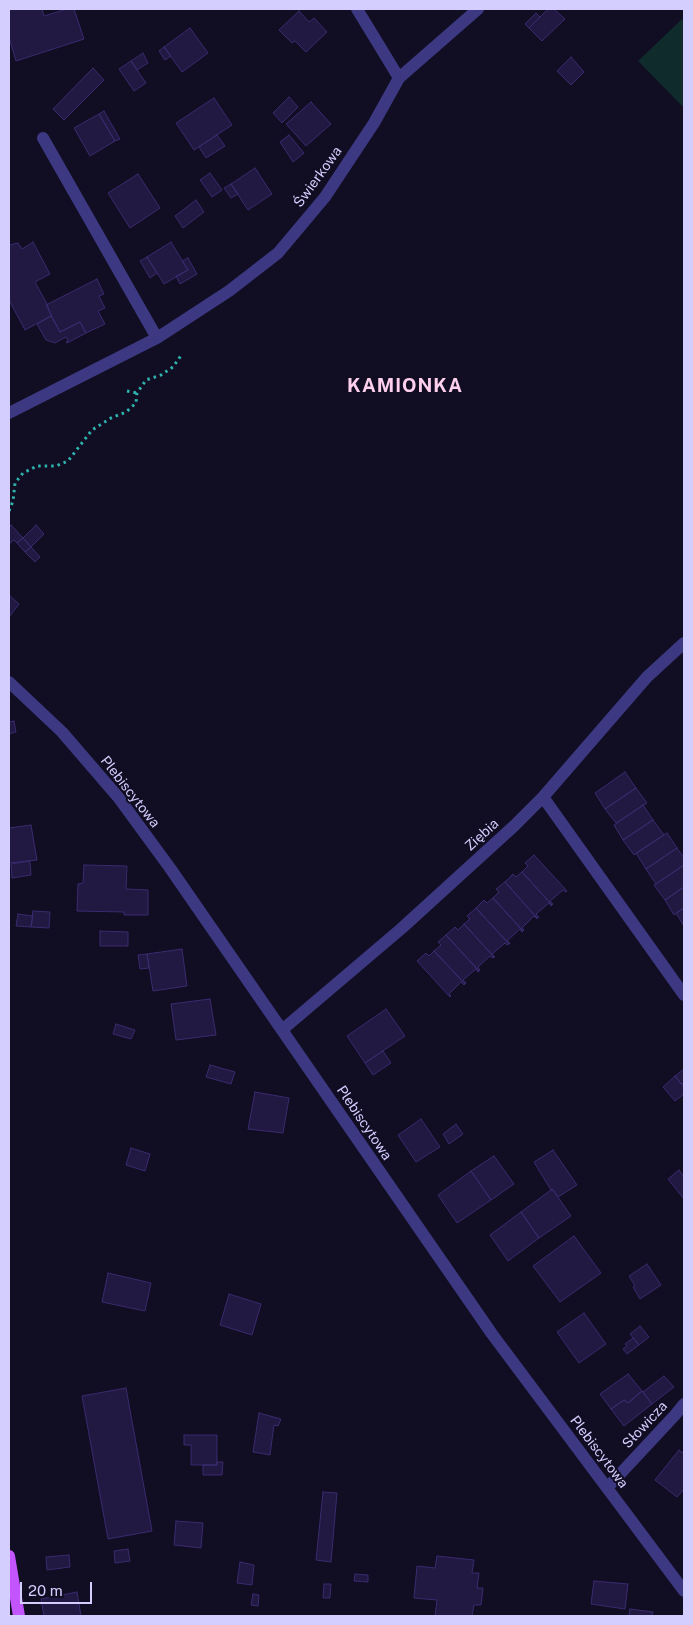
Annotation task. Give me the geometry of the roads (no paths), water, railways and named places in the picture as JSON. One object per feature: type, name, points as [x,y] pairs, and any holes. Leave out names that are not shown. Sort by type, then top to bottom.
[{"type":"main road","points":[[9,1556],[19,1616]]},
{"type":"street","points":[[357,9],[398,78]]},
{"type":"street","name":"Świerkowa","points":[[9,413],[157,338],[229,292],[278,253],[326,197],[374,123],[398,78],[478,9]]},
{"type":"street","points":[[43,138],[157,338]]},
{"type":"street","name":"Ziębia","points":[[282,1030],[402,928],[514,826],[543,797],[647,677],[684,643]]},
{"type":"street","name":"Plebiscytowa","points":[[9,682],[62,732],[118,797],[170,868],[492,1334],[684,1591]]},
{"type":"street","points":[[543,797],[684,995]]},
{"type":"street","name":"Słowicza","points":[[607,1488],[676,1415],[684,1404]]},
{"type":"district","name":"KAMIONKA","points":[[405,386]]}]
